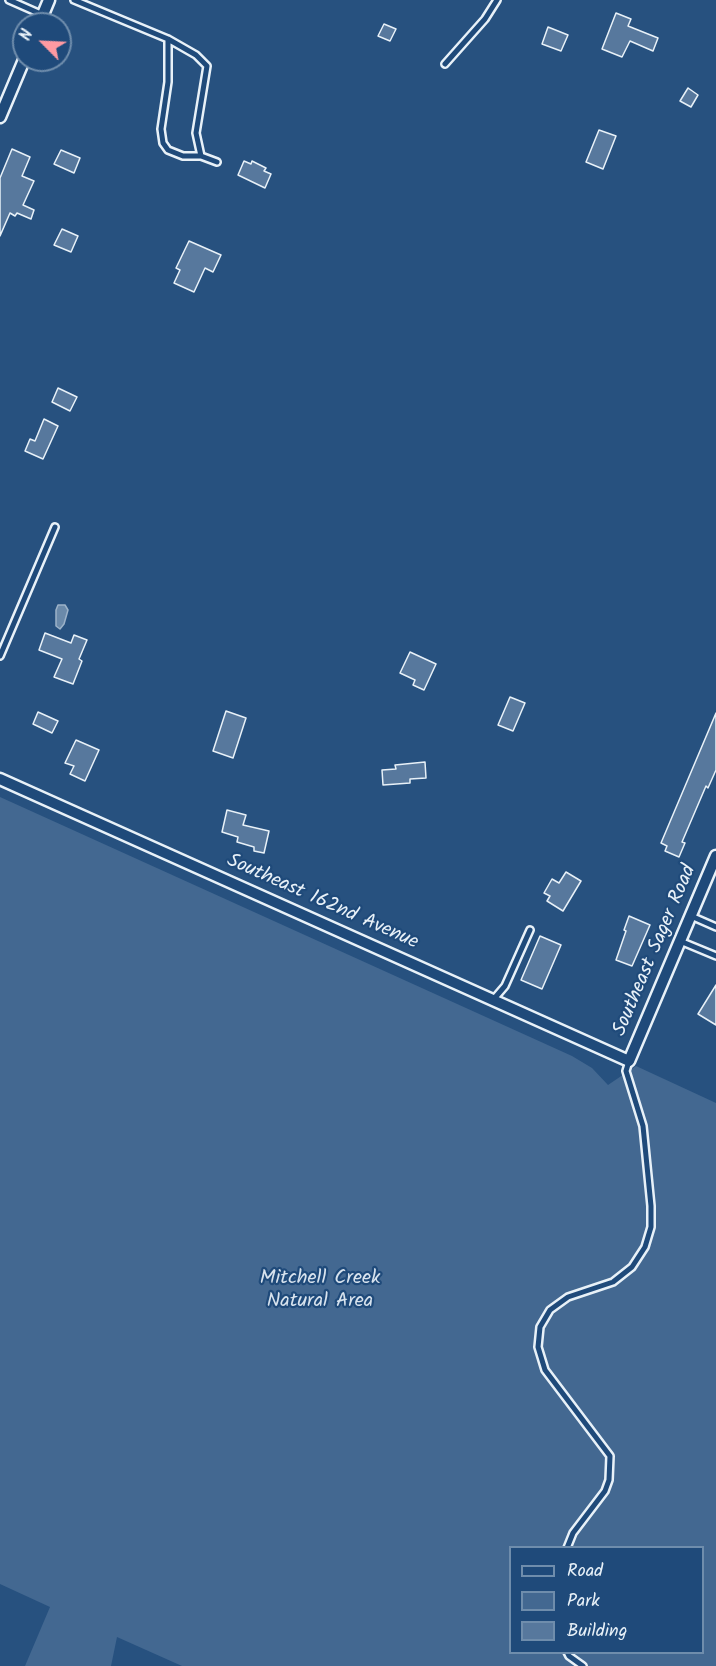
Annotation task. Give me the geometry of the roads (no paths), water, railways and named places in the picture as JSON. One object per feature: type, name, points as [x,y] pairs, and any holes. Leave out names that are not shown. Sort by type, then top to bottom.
[{"type":"street","points":[[0,117],[19,72]]},
{"type":"street","name":"Southeast 162nd Avenue","points":[[0,779],[629,1060]]},
{"type":"street","name":"Southeast Sager Road","points":[[629,1060],[716,856]]},
{"type":"lane","points":[[9,0],[29,12]]},
{"type":"lane","points":[[74,0],[168,39],[196,55],[207,66],[195,133],[201,156]]},
{"type":"lane","points":[[445,64],[485,19],[497,0]]},
{"type":"lane","points":[[168,39],[168,82],[161,129],[163,143],[168,150],[183,156],[201,156],[217,162]]},
{"type":"lane","points":[[0,656],[55,527]]},
{"type":"lane","points":[[691,916],[716,927]]},
{"type":"lane","points":[[493,999],[505,986],[530,930]]},
{"type":"lane","points":[[680,941],[716,956]]},
{"type":"lane","points":[[568,1546],[573,1533],[605,1491],[609,1480],[610,1456],[545,1370],[537,1347],[540,1327],[550,1310],[568,1297],[613,1282],[632,1267],[645,1247],[651,1227],[651,1206],[642,1126],[626,1071],[629,1060]]},
{"type":"lane","points":[[568,1654],[583,1666]]},
{"type":"park label","name":"Mitchell Creek Natural Area","points":[[320,1292]]}]
